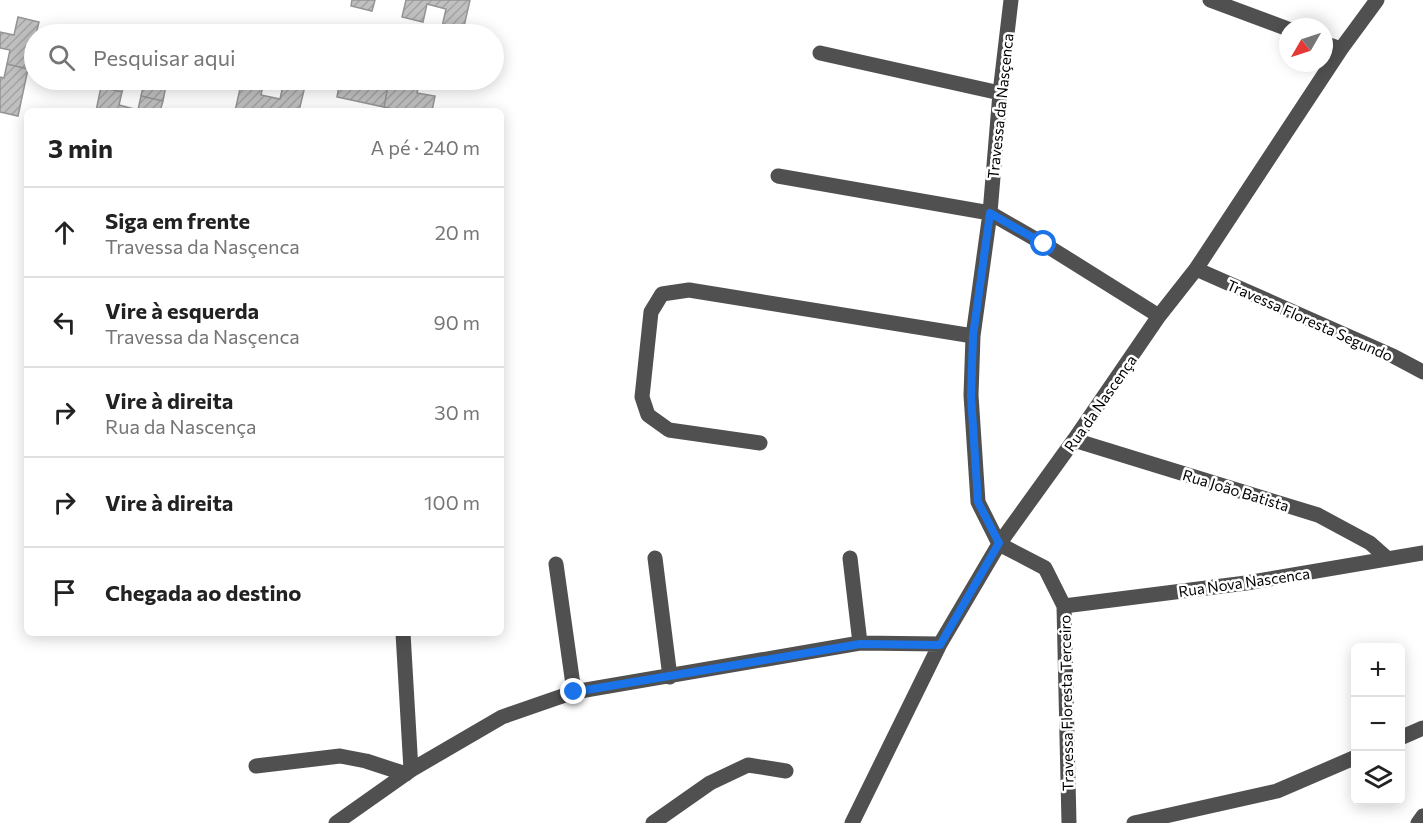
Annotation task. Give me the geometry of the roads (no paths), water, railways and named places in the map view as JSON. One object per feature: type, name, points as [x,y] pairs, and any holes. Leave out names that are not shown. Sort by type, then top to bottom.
[{"type":"street","name":"Travessa da Nasçenca","points":[[999,543],[978,502],[971,396],[973,336],[990,213],[1000,93],[1011,0]]},
{"type":"street","points":[[1210,0],[1279,26]]},
{"type":"street","name":"Rua da Nascença","points":[[852,823],[940,645],[999,543],[1074,440],[1159,316],[1196,269],[1341,49],[1377,0]]},
{"type":"street","points":[[1333,46],[1341,49]]},
{"type":"street","points":[[820,52],[1000,93]]},
{"type":"street","points":[[778,176],[990,213],[1159,316]]},
{"type":"street","name":"Travessa Floresta Segundo","points":[[1196,269],[1394,356],[1423,372]]},
{"type":"street","points":[[760,442],[669,430],[648,415],[642,397],[651,312],[663,294],[689,291],[973,336]]},
{"type":"street","name":"Rua João Batista","points":[[1074,440],[1318,515],[1370,543],[1388,560]]},
{"type":"street","name":"Travessa Floresta Terceiro","points":[[999,543],[1045,568],[1064,606],[1069,823]]},
{"type":"street","name":"Rua Nova Nascenca","points":[[1064,606],[1246,583],[1423,553]]},
{"type":"street","points":[[655,558],[670,677]]},
{"type":"street","points":[[850,558],[860,644]]},
{"type":"street","points":[[556,564],[574,692]]},
{"type":"street","points":[[403,636],[409,772]]},
{"type":"street","points":[[336,823],[409,772],[502,717],[574,692],[860,644],[940,645]]},
{"type":"street","points":[[1405,736],[1423,728]]},
{"type":"street","points":[[256,766],[339,756],[409,772]]},
{"type":"street","points":[[1134,823],[1277,791],[1351,759]]},
{"type":"street","points":[[653,823],[710,783],[748,765],[786,771]]},
{"type":"street","points":[[1418,823],[1423,816]]}]
